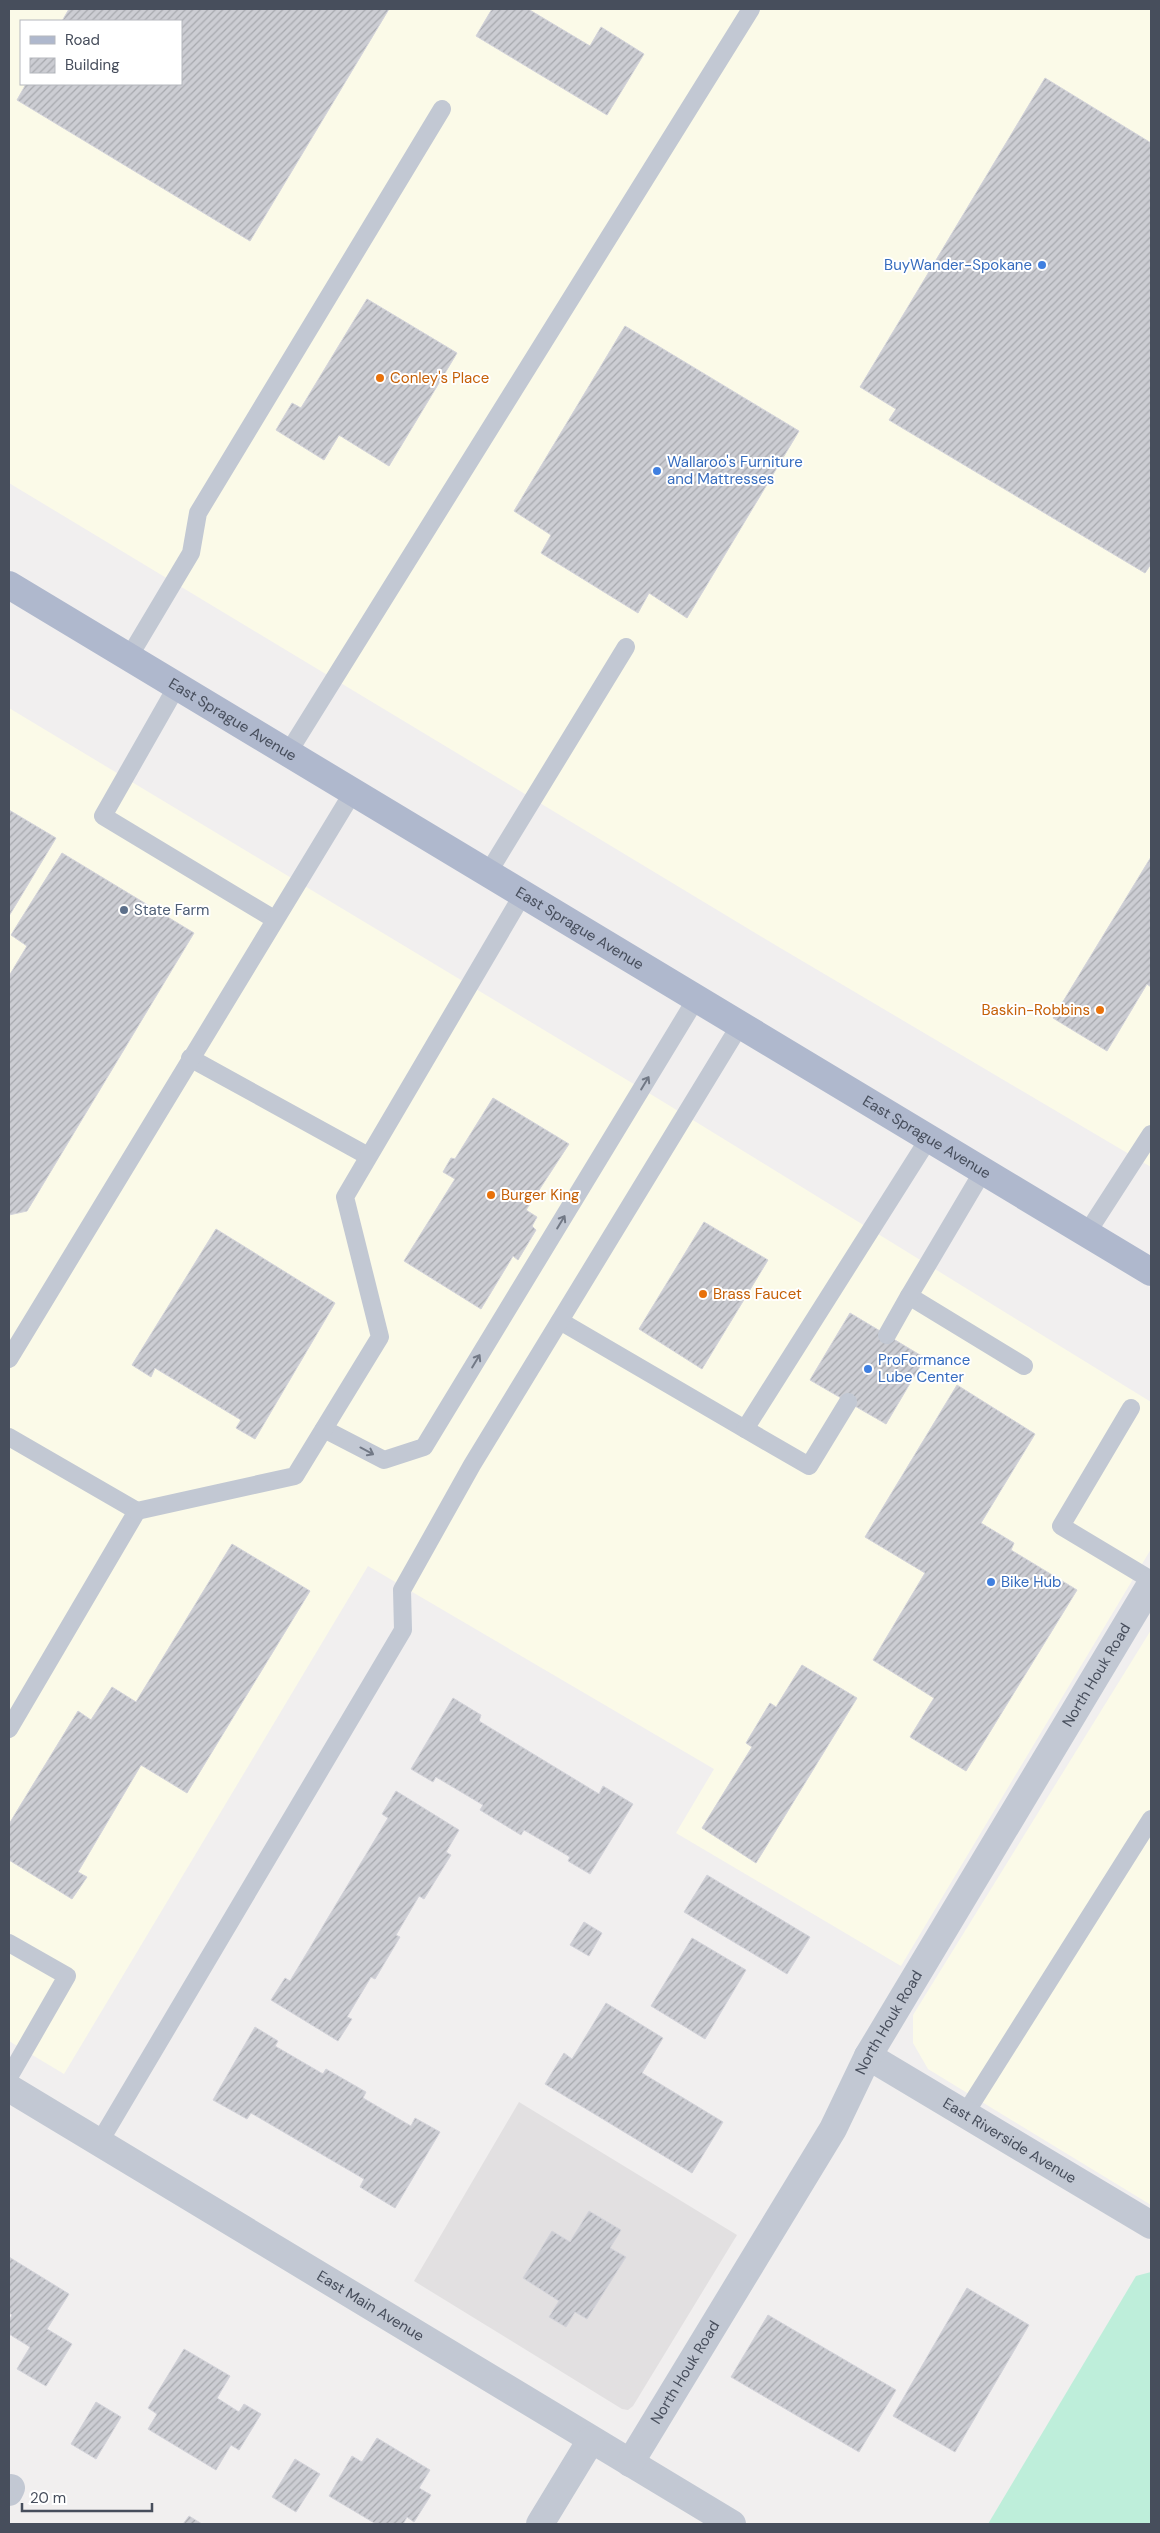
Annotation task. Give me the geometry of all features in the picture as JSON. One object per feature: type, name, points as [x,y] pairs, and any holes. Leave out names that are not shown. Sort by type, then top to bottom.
[{"type":"main road","name":"East Sprague Avenue","points":[[9,585],[1151,1272]]},
{"type":"street","name":"North Houk Road","points":[[630,2464],[833,2129],[868,2056],[1151,1584]]},
{"type":"street","name":"East Riverside Avenue","points":[[868,2056],[1151,2225]]},
{"type":"street","name":"East Main Avenue","points":[[9,2088],[732,2524]]},
{"type":"street","points":[[540,2524],[591,2440]]},
{"type":"lane","points":[[288,753],[751,9]]},
{"type":"lane","points":[[129,657],[191,552],[198,513],[442,109]]},
{"type":"lane","points":[[488,873],[626,648]]},
{"type":"lane","points":[[177,686],[103,816],[274,919]]},
{"type":"lane","points":[[9,1359],[274,919],[353,792]]},
{"type":"lane","points":[[9,1437],[137,1511],[295,1476],[380,1337],[345,1197],[523,894]]},
{"type":"lane","points":[[324,1429],[384,1460],[424,1448],[696,998]]},
{"type":"lane","points":[[99,2143],[403,1630],[402,1590],[472,1465],[740,1025]]},
{"type":"lane","points":[[190,1058],[368,1156]]},
{"type":"lane","points":[[1087,1233],[1151,1134]]},
{"type":"lane","points":[[745,1429],[929,1138]]},
{"type":"lane","points":[[887,1335],[982,1170]]},
{"type":"lane","points":[[909,1296],[1024,1366]]},
{"type":"lane","points":[[560,1321],[809,1466],[848,1402]]},
{"type":"lane","points":[[1132,1408],[1061,1526],[1151,1580]]},
{"type":"lane","points":[[9,1729],[137,1511]]},
{"type":"lane","points":[[965,2114],[1151,1819]]},
{"type":"lane","points":[[9,1943],[67,1976],[9,2077]]},
{"type":"shaded area","points":[[9,9],[1151,9],[1151,1167],[777,946],[9,483]]},
{"type":"shaded area","points":[[9,708],[657,1098],[1151,1402],[1151,1549],[901,1966],[676,1833],[714,1769],[368,1566],[64,2074],[9,2041]]},
{"type":"shaded area","points":[[1151,1630],[1151,2205],[928,2069],[913,2043],[913,2015]]},
{"type":"shaded area","points":[[519,2102],[737,2235],[633,2406],[628,2410],[622,2409],[414,2281]]},
{"type":"green space","points":[[1151,2272],[1151,2524],[988,2524],[1136,2276]]},
{"type":"building","points":[[69,9],[389,9],[250,241],[17,100],[25,85],[182,85],[182,20],[63,20]]},
{"type":"building","points":[[492,9],[528,9],[590,46],[601,27],[644,54],[607,115],[476,36]]},
{"type":"building","name":"BuyWander-Spokane","points":[[1045,78],[1151,143],[1151,564],[1145,573],[889,420],[896,409],[860,387]]},
{"type":"building","name":"Conley's Place","points":[[367,299],[457,353],[389,466],[339,435],[324,460],[276,430],[292,403],[301,408]]},
{"type":"building","name":"Wallaroo's Furniture and Mattresses","points":[[625,326],[799,431],[687,618],[649,593],[638,613],[541,553],[551,535],[514,511]]},
{"type":"building","points":[[9,810],[56,838],[9,916]]},
{"type":"building","points":[[62,853],[194,933],[27,1211],[9,1215],[9,976],[27,946],[11,935]]},
{"type":"building","points":[[1151,857],[1151,987],[1147,984],[1107,1051],[1053,1018]]},
{"type":"building","name":"Burger King","points":[[493,1098],[569,1144],[526,1210],[537,1217],[532,1226],[536,1230],[518,1260],[513,1256],[481,1309],[404,1261],[455,1179],[443,1172],[451,1158],[455,1159]]},
{"type":"building","name":"Brass Faucet","points":[[704,1222],[768,1260],[702,1369],[639,1329]]},
{"type":"building","points":[[216,1229],[335,1303],[255,1439],[236,1428],[241,1420],[155,1368],[151,1377],[132,1365]]},
{"type":"building","name":"ProFormance Lube Center","points":[[850,1313],[925,1358],[886,1424],[810,1380]]},
{"type":"building","name":"Bike Hub","points":[[957,1385],[1035,1434],[981,1523],[1014,1543],[1011,1550],[1077,1590],[966,1771],[910,1737],[934,1698],[873,1660],[925,1573],[865,1537]]},
{"type":"building","points":[[232,1544],[310,1591],[187,1793],[141,1765],[78,1872],[87,1877],[72,1899],[9,1860],[9,1824],[78,1711],[91,1720],[112,1687],[136,1702]]},
{"type":"building","points":[[802,1665],[857,1698],[756,1863],[702,1828],[752,1747],[746,1743],[770,1703],[776,1707]]},
{"type":"building","points":[[453,1698],[481,1715],[479,1721],[599,1794],[603,1786],[633,1804],[590,1874],[568,1861],[570,1857],[524,1830],[521,1835],[480,1810],[483,1805],[436,1777],[433,1782],[411,1769]]},
{"type":"building","points":[[396,1791],[459,1830],[446,1852],[451,1855],[424,1899],[419,1896],[396,1935],[400,1937],[375,1979],[371,1977],[347,2017],[352,2019],[338,2041],[271,2000],[285,1978],[290,1981],[388,1818],[382,1814]]},
{"type":"building","points":[[707,1875],[810,1937],[787,1974],[684,1912]]},
{"type":"building","points":[[584,1922],[602,1933],[589,1956],[570,1945]]},
{"type":"building","points":[[692,1938],[746,1970],[705,2039],[651,2006]]},
{"type":"building","points":[[606,2003],[663,2038],[642,2073],[723,2122],[692,2173],[545,2084],[564,2053],[572,2059]]},
{"type":"building","points":[[255,2027],[278,2041],[275,2046],[323,2074],[326,2069],[366,2092],[363,2098],[411,2126],[415,2118],[440,2132],[395,2208],[360,2187],[364,2179],[251,2113],[247,2119],[213,2100]]},
{"type":"building","points":[[589,2211],[621,2230],[610,2248],[626,2257],[587,2319],[575,2312],[566,2327],[549,2317],[559,2301],[523,2278],[552,2231],[570,2242]]},
{"type":"building","points":[[9,2257],[69,2294],[47,2329],[72,2344],[46,2386],[17,2369],[30,2347],[9,2334],[9,2321],[12,2315],[9,2313]]},
{"type":"building","points":[[967,2288],[1029,2325],[955,2452],[893,2416]]},
{"type":"building","points":[[768,2315],[896,2390],[859,2452],[731,2377]]},
{"type":"building","points":[[184,2349],[230,2376],[217,2398],[239,2412],[244,2404],[261,2414],[239,2450],[231,2445],[216,2470],[148,2429],[157,2414],[148,2408]]},
{"type":"building","points":[[96,2402],[121,2417],[96,2459],[71,2444]]},
{"type":"building","points":[[377,2438],[430,2470],[419,2488],[431,2495],[414,2522],[407,2517],[403,2524],[376,2524],[329,2496],[352,2456],[362,2462]]},
{"type":"building","points":[[295,2459],[320,2474],[296,2512],[272,2497]]},
{"type":"building","points":[[189,2516],[202,2524],[183,2524]]},
{"type":"place","name":"BuyWander-Spokane","points":[[1042,265]]},
{"type":"place","name":"Conley's Place","points":[[380,378]]},
{"type":"place","name":"Wallaroo's Furniture and Mattresses","points":[[657,471]]},
{"type":"place","name":"State Farm","points":[[124,910]]},
{"type":"place","name":"Baskin-Robbins","points":[[1100,1010]]},
{"type":"place","name":"Burger King","points":[[491,1195]]},
{"type":"place","name":"Brass Faucet","points":[[703,1294]]},
{"type":"place","name":"ProFormance Lube Center","points":[[868,1369]]},
{"type":"place","name":"Bike Hub","points":[[991,1582]]}]
